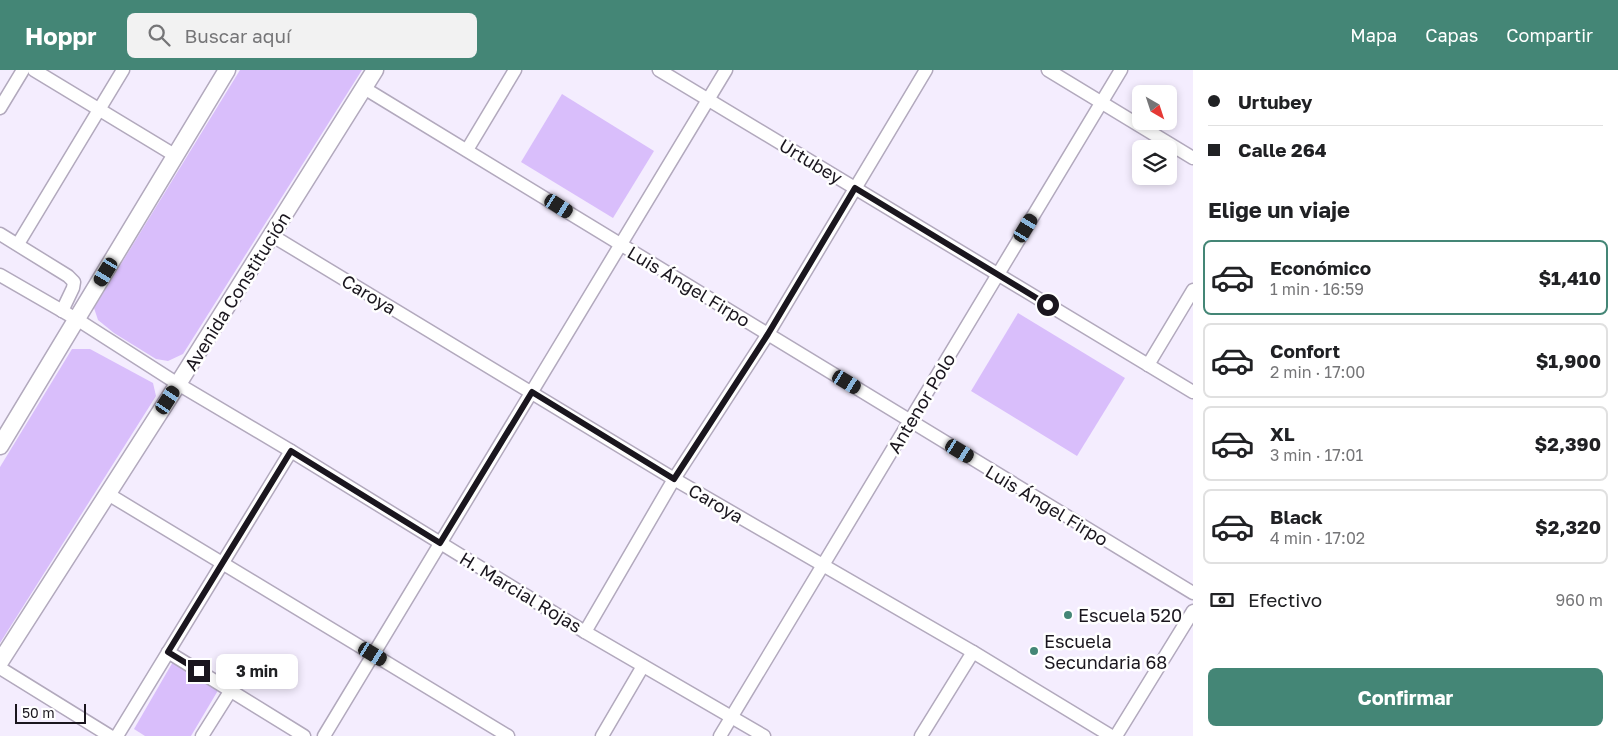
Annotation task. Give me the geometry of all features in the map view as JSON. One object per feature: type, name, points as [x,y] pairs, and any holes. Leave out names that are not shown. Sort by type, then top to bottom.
[{"type":"main road","points":[[1,443],[78,320],[227,70]]},
{"type":"main road","name":"Avenida Constitución","points":[[0,662],[178,384],[375,70]]},
{"type":"street","points":[[0,108],[23,70]]},
{"type":"street","points":[[34,70],[176,156]]},
{"type":"street","points":[[18,244],[123,70]]},
{"type":"street","points":[[467,150],[515,70]]},
{"type":"street","name":"Urtubey","points":[[659,70],[1193,392]]},
{"type":"street","points":[[324,736],[726,70]]},
{"type":"street","points":[[585,632],[674,479],[768,334],[926,70]]},
{"type":"street","points":[[1048,70],[1193,158]]},
{"type":"street","name":"Antenor Polo","points":[[720,736],[1122,70]]},
{"type":"street","name":"Luis Ángel Firpo","points":[[364,88],[1193,593]]},
{"type":"street","points":[[0,234],[68,276],[74,282],[62,311]]},
{"type":"street","name":"Caroya","points":[[271,236],[674,479],[973,652],[1111,736]]},
{"type":"street","points":[[0,274],[78,320]]},
{"type":"street","points":[[1148,365],[1193,290]]},
{"type":"street","name":"H. Marcial Rojas","points":[[78,320],[178,384],[291,451],[585,632],[764,736]]},
{"type":"street","points":[[117,736],[291,451]]},
{"type":"street","points":[[108,494],[224,562],[508,736]]},
{"type":"street","points":[[1116,736],[1193,611]]},
{"type":"street","points":[[168,652],[304,736]]},
{"type":"street","points":[[921,736],[973,652]]},
{"type":"street","points":[[602,736],[644,666]]},
{"type":"street","points":[[0,668],[110,736]]},
{"type":"street","points":[[202,736],[231,690]]},
{"type":"shaded area","points":[[240,70],[362,70],[183,354],[168,361],[156,359],[114,333],[98,320],[94,308]]},
{"type":"shaded area","points":[[562,94],[654,151],[613,218],[521,162]]},
{"type":"shaded area","points":[[1018,313],[1125,378],[1077,456],[971,391]]},
{"type":"shaded area","points":[[72,349],[90,349],[153,383],[156,396],[0,643],[0,467]]},
{"type":"shaded area","points":[[174,660],[220,687],[191,736],[145,736],[134,729]]},
{"type":"place","name":"Escuela 520","points":[[1068,615]]},
{"type":"place","name":"Escuela Secundaria 68","points":[[1034,651]]},
{"type":"route","points":[[199,671],[168,652],[291,451],[440,543],[532,392],[674,479],[768,334],[855,188],[1048,305]]}]
